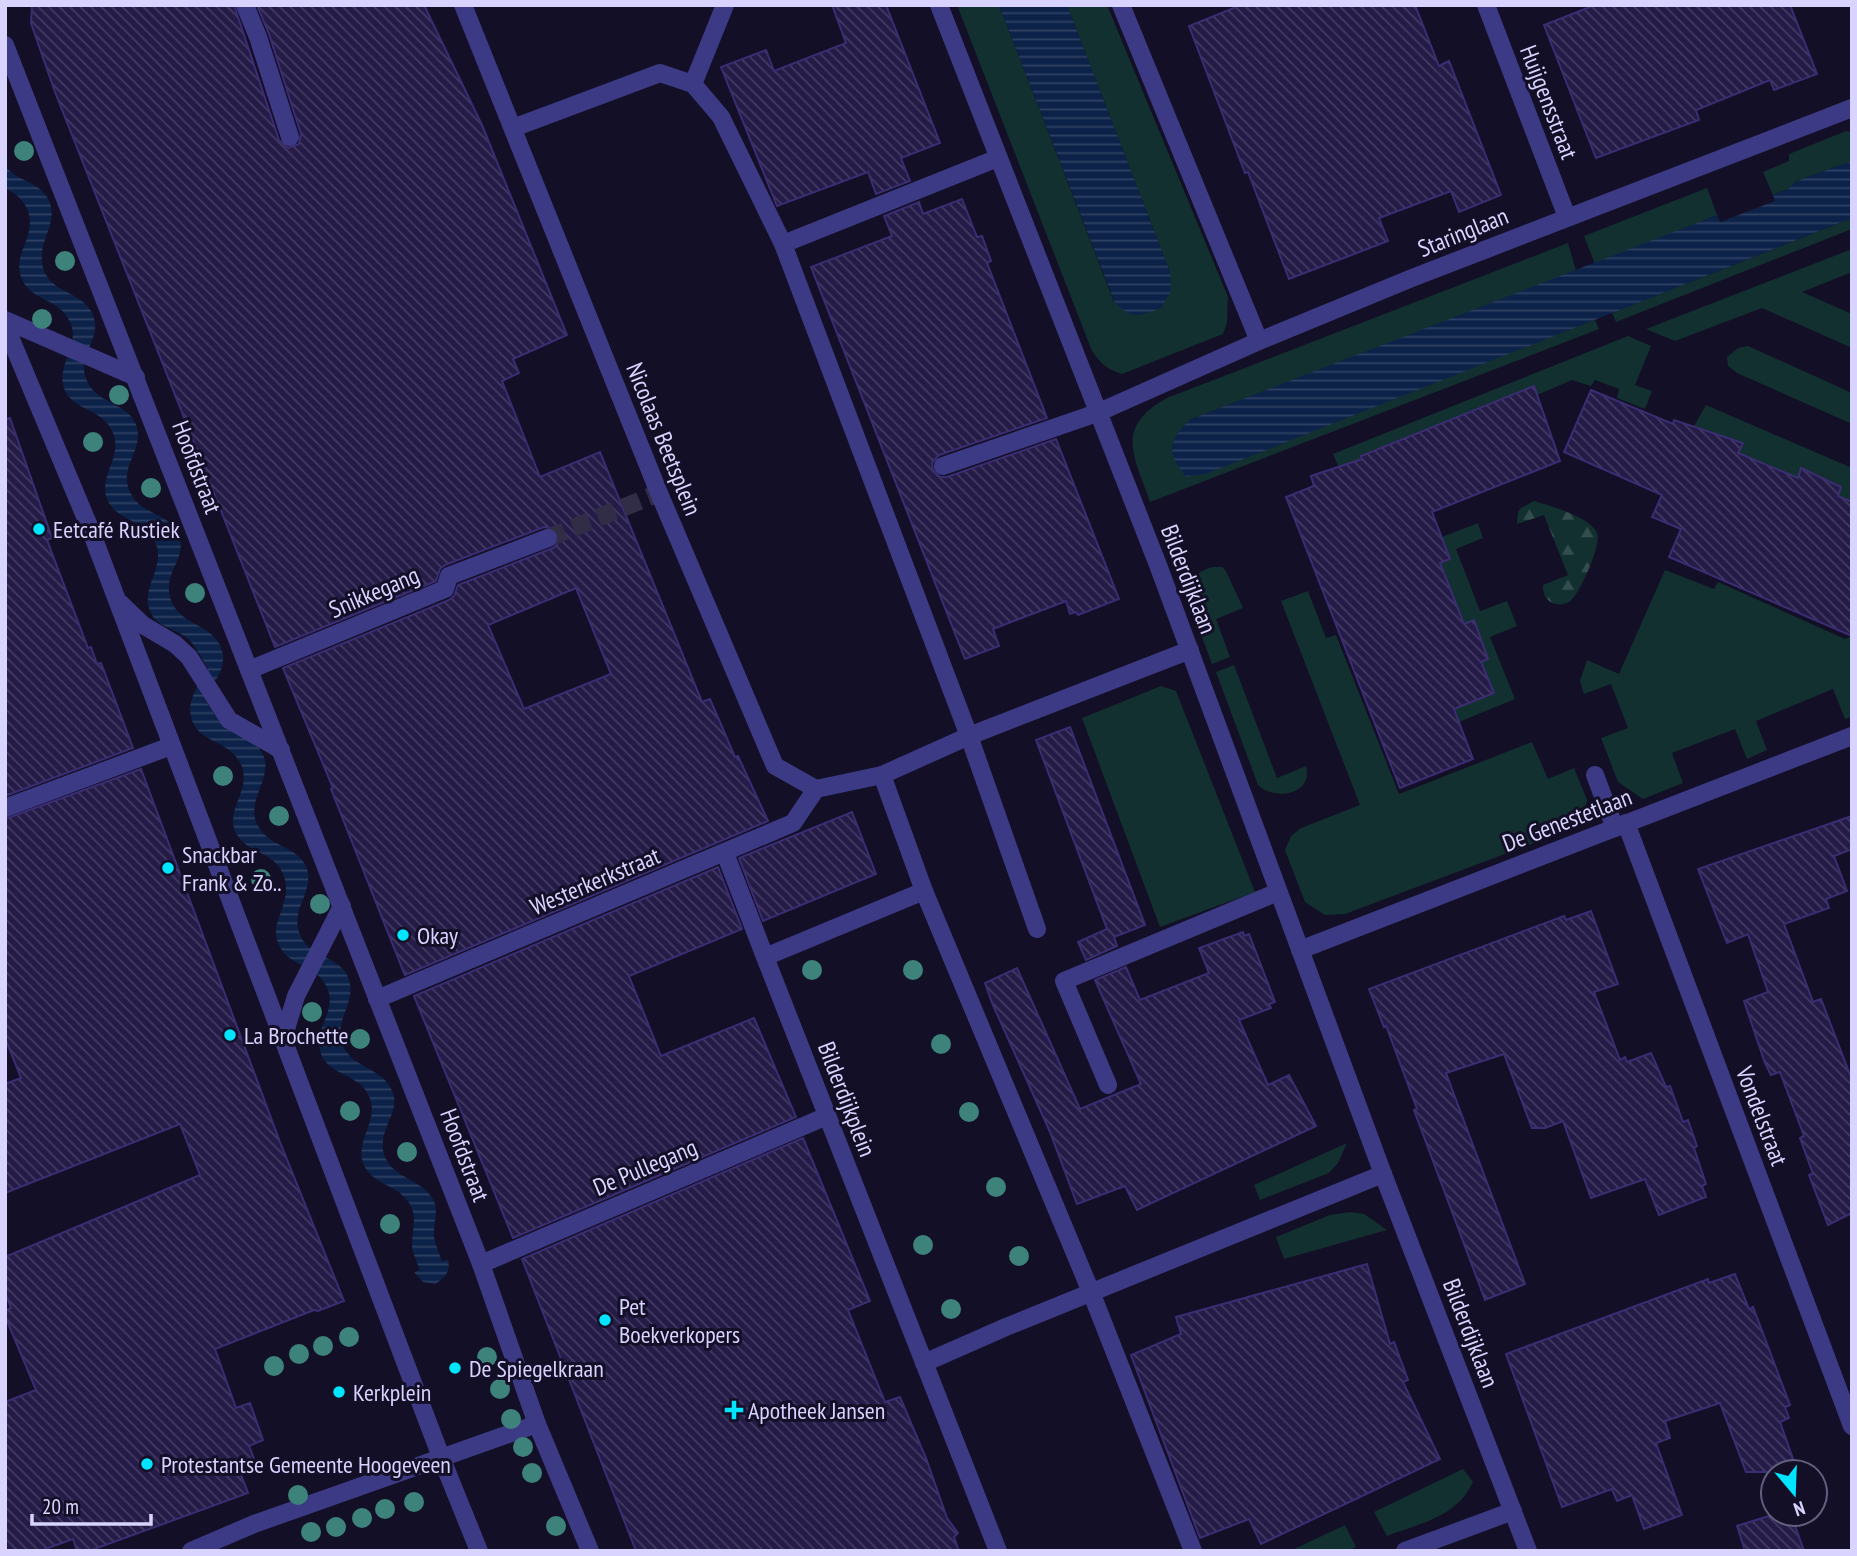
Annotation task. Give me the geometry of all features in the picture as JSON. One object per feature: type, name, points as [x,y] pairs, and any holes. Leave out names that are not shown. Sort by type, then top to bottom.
[{"type":"street","points":[[245,5],[290,137]]},
{"type":"street","name":"Nicolaas Beetsplein","points":[[463,5],[659,493],[775,766],[816,789]]},
{"type":"street","points":[[693,84],[725,5]]},
{"type":"street","name":"Bilderdijklaan","points":[[939,5],[1190,650],[1383,1174],[1528,1551]]},
{"type":"street","points":[[1121,5],[1259,341]]},
{"type":"street","name":"Huijgensstraat","points":[[1486,5],[1567,217]]},
{"type":"street","name":"Hoofdstraat","points":[[5,45],[281,750],[338,913],[377,999],[481,1264],[537,1424],[590,1551]]},
{"type":"street","points":[[513,128],[660,73],[693,84],[721,117],[783,244],[969,736],[1037,929]]},
{"type":"street","name":"Staringlaan","points":[[943,466],[1097,413],[1259,341],[1567,217],[1852,108]]},
{"type":"street","points":[[783,244],[998,158]]},
{"type":"street","points":[[5,323],[136,377]]},
{"type":"street","points":[[5,323],[89,526],[479,1551]]},
{"type":"street","name":"Snikkegang","points":[[249,670],[445,589],[449,576],[548,538]]},
{"type":"street","points":[[117,601],[143,625],[175,644],[189,657],[229,720],[281,750]]},
{"type":"street","points":[[816,789],[882,775],[969,736],[1190,650]]},
{"type":"street","name":"De Genestetlaan","points":[[1300,950],[1852,736]]},
{"type":"street","points":[[5,808],[171,746]]},
{"type":"street","points":[[882,775],[924,891],[1091,1292],[1193,1551]]},
{"type":"street","name":"Vondelstraat","points":[[1595,775],[1621,826],[1852,1426]]},
{"type":"street","name":"Westerkerkstraat","points":[[377,999],[793,823],[816,789]]},
{"type":"street","name":"Bilderdijkplein","points":[[725,853],[998,1551]]},
{"type":"street","points":[[765,957],[924,891]]},
{"type":"street","points":[[1108,1085],[1064,981],[1278,892]]},
{"type":"street","points":[[283,1039],[296,996],[338,913]]},
{"type":"street","name":"De Pullegang","points":[[481,1264],[827,1116]]},
{"type":"street","points":[[924,1363],[1383,1174]]},
{"type":"street","points":[[191,1551],[254,1524],[537,1424]]},
{"type":"street","points":[[1405,1551],[1513,1511]]},
{"type":"green space","points":[[957,5],[999,5],[1114,302],[1170,272],[1067,5],[1107,5],[1228,297],[1227,323],[1223,334],[1122,374],[1108,368],[1098,359],[1092,351]]},
{"type":"green space","points":[[1846,131],[1852,132],[1852,161],[1797,181],[1788,189],[1773,195],[1763,172],[1789,161],[1789,154]]},
{"type":"green space","points":[[1707,188],[1717,215],[1595,264],[1584,236]]},
{"type":"green space","points":[[1852,218],[1852,229],[1616,322],[1612,313]]},
{"type":"green space","points":[[1568,243],[1576,271],[1189,420],[1595,320],[1599,329],[1150,502],[1134,457],[1134,432],[1150,409],[1167,398]]},
{"type":"green space","points":[[1852,249],[1852,272],[1802,292],[1852,314],[1852,348],[1762,308],[1675,341],[1646,329]]},
{"type":"green space","points":[[1628,336],[1651,346],[1635,385],[1652,391],[1645,409],[1617,398],[1619,389],[1595,380],[1591,386],[1572,380],[1537,395],[1533,386],[1511,395],[1484,417],[1480,407],[1461,415],[1465,425],[1434,437],[1430,428],[1412,435],[1416,446],[1379,449],[1361,455],[1365,466],[1342,475],[1333,454]]},
{"type":"green space","points":[[1748,346],[1852,393],[1852,424],[1737,373],[1728,366],[1727,357],[1738,348]]},
{"type":"green space","points":[[1706,405],[1852,468],[1852,502],[1838,496],[1841,487],[1802,469],[1798,478],[1690,433]]},
{"type":"green space","points":[[1534,501],[1578,517],[1597,533],[1596,548],[1589,569],[1573,598],[1565,604],[1550,602],[1544,593],[1543,585],[1568,575],[1544,515],[1517,524],[1518,512]]},
{"type":"green space","points":[[1478,523],[1483,538],[1456,549],[1480,611],[1507,601],[1517,626],[1490,637],[1515,699],[1459,722],[1454,709],[1494,693],[1481,663],[1488,658],[1474,620],[1465,624],[1440,563],[1450,558],[1442,537]]},
{"type":"green space","points":[[1213,567],[1222,567],[1226,571],[1243,608],[1216,619],[1230,657],[1212,664],[1186,594],[1195,576]]},
{"type":"green space","points":[[1665,570],[1714,589],[1718,582],[1845,639],[1852,636],[1852,717],[1845,719],[1833,689],[1756,721],[1767,750],[1747,759],[1735,729],[1672,753],[1683,783],[1643,799],[1618,782],[1601,738],[1628,728],[1611,684],[1584,694],[1580,681],[1587,660],[1619,674]]},
{"type":"green space","points":[[1308,591],[1326,638],[1336,635],[1399,794],[1532,742],[1548,779],[1574,768],[1587,800],[1582,825],[1345,914],[1325,915],[1305,902],[1285,850],[1291,836],[1301,828],[1360,805],[1281,601]]},
{"type":"green space","points":[[1234,665],[1277,778],[1306,766],[1307,776],[1299,789],[1282,794],[1265,790],[1258,785],[1216,672]]},
{"type":"green space","points":[[1161,686],[1176,691],[1255,892],[1160,927],[1082,718]]},
{"type":"green space","points":[[1347,1143],[1338,1163],[1329,1173],[1260,1200],[1254,1185]]},
{"type":"green space","points":[[1350,1212],[1364,1214],[1387,1230],[1284,1259],[1276,1237],[1330,1215]]},
{"type":"green space","points":[[1463,1469],[1473,1482],[1458,1503],[1437,1517],[1387,1536],[1374,1512]]},
{"type":"green space","points":[[1345,1525],[1356,1547],[1348,1551],[1290,1551]]},
{"type":"water","points":[[999,5],[1067,5],[1170,272],[1171,291],[1161,308],[1136,315],[1115,303]]},
{"type":"water","points":[[1852,161],[1852,218],[1208,473],[1186,477],[1175,461],[1172,448],[1174,442],[1189,420],[1717,215],[1720,222],[1775,201],[1773,195],[1788,189],[1797,181]]},
{"type":"water","points":[[5,166],[47,197],[52,216],[42,252],[45,273],[56,286],[85,303],[94,318],[94,334],[84,365],[88,383],[99,396],[122,409],[134,420],[137,445],[127,476],[131,494],[142,507],[165,519],[177,531],[181,547],[169,582],[171,600],[183,616],[207,631],[220,645],[222,667],[204,698],[222,724],[255,744],[265,760],[264,777],[255,804],[256,822],[267,837],[295,853],[306,866],[308,883],[298,915],[299,932],[309,947],[338,964],[348,977],[350,994],[340,1034],[346,1052],[389,1084],[393,1093],[394,1108],[383,1137],[384,1154],[392,1168],[425,1189],[435,1205],[435,1242],[442,1261],[448,1260],[449,1268],[435,1284],[423,1282],[414,1272],[420,1270],[412,1247],[412,1208],[398,1192],[372,1176],[363,1163],[362,1146],[372,1114],[369,1096],[358,1083],[329,1065],[320,1051],[320,1035],[329,1006],[328,990],[318,975],[289,958],[279,945],[276,928],[286,894],[283,874],[273,860],[244,843],[234,828],[234,813],[243,783],[242,767],[231,751],[201,733],[191,717],[192,698],[208,669],[187,638],[153,617],[148,593],[158,558],[154,540],[143,528],[117,512],[107,499],[106,482],[115,450],[113,433],[102,418],[74,402],[64,388],[63,371],[73,339],[70,322],[59,308],[31,291],[21,277],[20,259],[30,224],[29,215],[21,200],[5,189]]},
{"type":"building","points":[[32,5],[234,5],[279,140],[288,148],[299,144],[301,134],[257,5],[424,5],[482,125],[567,335],[513,359],[519,373],[502,381],[540,477],[600,452],[702,702],[710,699],[735,757],[738,756],[768,821],[405,975],[331,789],[333,788],[283,668],[449,600],[454,596],[458,585],[553,548],[557,545],[559,535],[555,529],[544,527],[445,565],[440,569],[436,581],[275,647],[55,92],[31,23]],"holes":[[[576,588],[611,674],[524,709],[488,625]]]},
{"type":"building","points":[[832,5],[886,5],[940,143],[901,158],[910,181],[876,194],[868,172],[777,206],[721,67],[766,50],[774,71],[846,43]]},
{"type":"building","points":[[1241,5],[1415,5],[1439,66],[1449,61],[1501,195],[1459,212],[1451,191],[1379,218],[1388,241],[1289,279],[1189,26]]},
{"type":"building","points":[[1595,5],[1790,5],[1817,74],[1774,90],[1770,80],[1696,110],[1699,120],[1596,158],[1544,25]]},
{"type":"building","points":[[962,199],[977,237],[982,236],[991,261],[987,263],[1047,418],[939,455],[932,463],[933,470],[940,477],[947,477],[1056,439],[1119,599],[1078,615],[1076,612],[1070,614],[1066,601],[993,629],[999,646],[965,659],[811,267],[892,236],[884,216],[919,202],[923,214]]},
{"type":"building","points":[[1534,386],[1560,461],[1432,512],[1450,559],[1440,563],[1464,624],[1474,620],[1488,659],[1481,662],[1494,693],[1454,709],[1473,759],[1400,788],[1286,497],[1314,486],[1311,476],[1362,459],[1361,456]]},
{"type":"building","points":[[1591,390],[1673,424],[1674,420],[1743,443],[1738,453],[1798,478],[1801,468],[1841,487],[1838,496],[1852,502],[1852,636],[1669,557],[1681,529],[1652,517],[1662,495],[1564,452]]},
{"type":"building","points":[[10,418],[52,538],[47,540],[88,648],[91,647],[97,664],[101,663],[133,748],[5,796],[5,419]]},
{"type":"building","points":[[1070,727],[1145,925],[1114,937],[1117,946],[1086,960],[1078,942],[1107,929],[1036,740]]},
{"type":"building","points":[[141,769],[280,1142],[344,1301],[215,1349],[236,1408],[250,1403],[263,1440],[249,1446],[255,1461],[238,1467],[248,1493],[89,1551],[77,1551],[73,1539],[40,1551],[5,1551],[5,1402],[36,1390],[5,1316],[5,1311],[11,1308],[5,1292],[5,1257],[200,1175],[180,1124],[5,1193],[5,1084],[21,1078],[5,1038],[5,819]]},
{"type":"building","points":[[852,812],[876,874],[763,921],[739,858]]},
{"type":"building","points":[[1852,816],[1852,849],[1834,856],[1847,891],[1826,899],[1829,908],[1784,924],[1813,1002],[1821,999],[1852,1080],[1852,1213],[1828,1225],[1809,1175],[1813,1174],[1800,1138],[1804,1136],[1780,1072],[1771,1075],[1744,1001],[1768,992],[1748,934],[1727,943],[1698,869]]},
{"type":"building","points":[[718,867],[742,929],[629,976],[661,1056],[754,1018],[796,1117],[513,1238],[414,996]]},
{"type":"building","points":[[1591,911],[1618,984],[1594,992],[1620,1060],[1625,1057],[1627,1062],[1651,1053],[1666,1087],[1670,1086],[1683,1122],[1688,1120],[1706,1184],[1702,1186],[1706,1197],[1659,1215],[1645,1179],[1591,1198],[1563,1121],[1545,1128],[1532,1128],[1504,1054],[1446,1073],[1525,1284],[1485,1300],[1414,1110],[1417,1109],[1391,1039],[1369,989],[1564,916],[1566,920]]},
{"type":"building","points":[[1243,932],[1244,936],[1249,934],[1275,1002],[1269,1004],[1271,1008],[1239,1020],[1268,1085],[1289,1075],[1316,1126],[1137,1210],[1125,1186],[1077,1204],[1050,1132],[985,983],[1017,968],[1080,1109],[1141,1084],[1095,980],[1126,967],[1140,1000],[1209,973],[1199,948]]},
{"type":"building","points":[[803,1138],[870,1301],[848,1310],[885,1402],[900,1397],[926,1458],[947,1518],[958,1533],[954,1537],[959,1551],[636,1551],[522,1259]]},
{"type":"building","points":[[1367,1264],[1390,1344],[1394,1342],[1408,1380],[1403,1382],[1440,1459],[1261,1544],[1249,1519],[1200,1538],[1131,1355],[1181,1334],[1176,1317]]},
{"type":"building","points":[[1735,1274],[1749,1309],[1753,1307],[1790,1405],[1785,1407],[1789,1418],[1780,1422],[1793,1458],[1759,1458],[1759,1472],[1746,1472],[1720,1403],[1665,1421],[1670,1438],[1656,1443],[1682,1515],[1644,1529],[1632,1495],[1617,1501],[1612,1489],[1562,1507],[1506,1354],[1708,1279],[1709,1283]]},
{"type":"building","points":[[1759,1519],[1759,1528],[1796,1528],[1804,1551],[1745,1551],[1737,1526]]},
{"type":"tunnel","points":[[548,538],[659,493]]},
{"type":"place","name":"Eetcafé Rustiek","points":[[39,529]]},
{"type":"place","name":"Snackbar Frank & Zo..","points":[[168,868]]},
{"type":"place","name":"Okay","points":[[403,935]]},
{"type":"place","name":"La Brochette","points":[[230,1035]]},
{"type":"place","name":"Pet Boekverkopers","points":[[605,1320]]},
{"type":"place","name":"De Spiegelkraan","points":[[455,1368]]},
{"type":"place","name":"Kerkplein","points":[[339,1392]]},
{"type":"place","name":"Apotheek Jansen","points":[[734,1410]]},
{"type":"place","name":"Protestantse Gemeente Hoogeveen","points":[[147,1464]]}]
